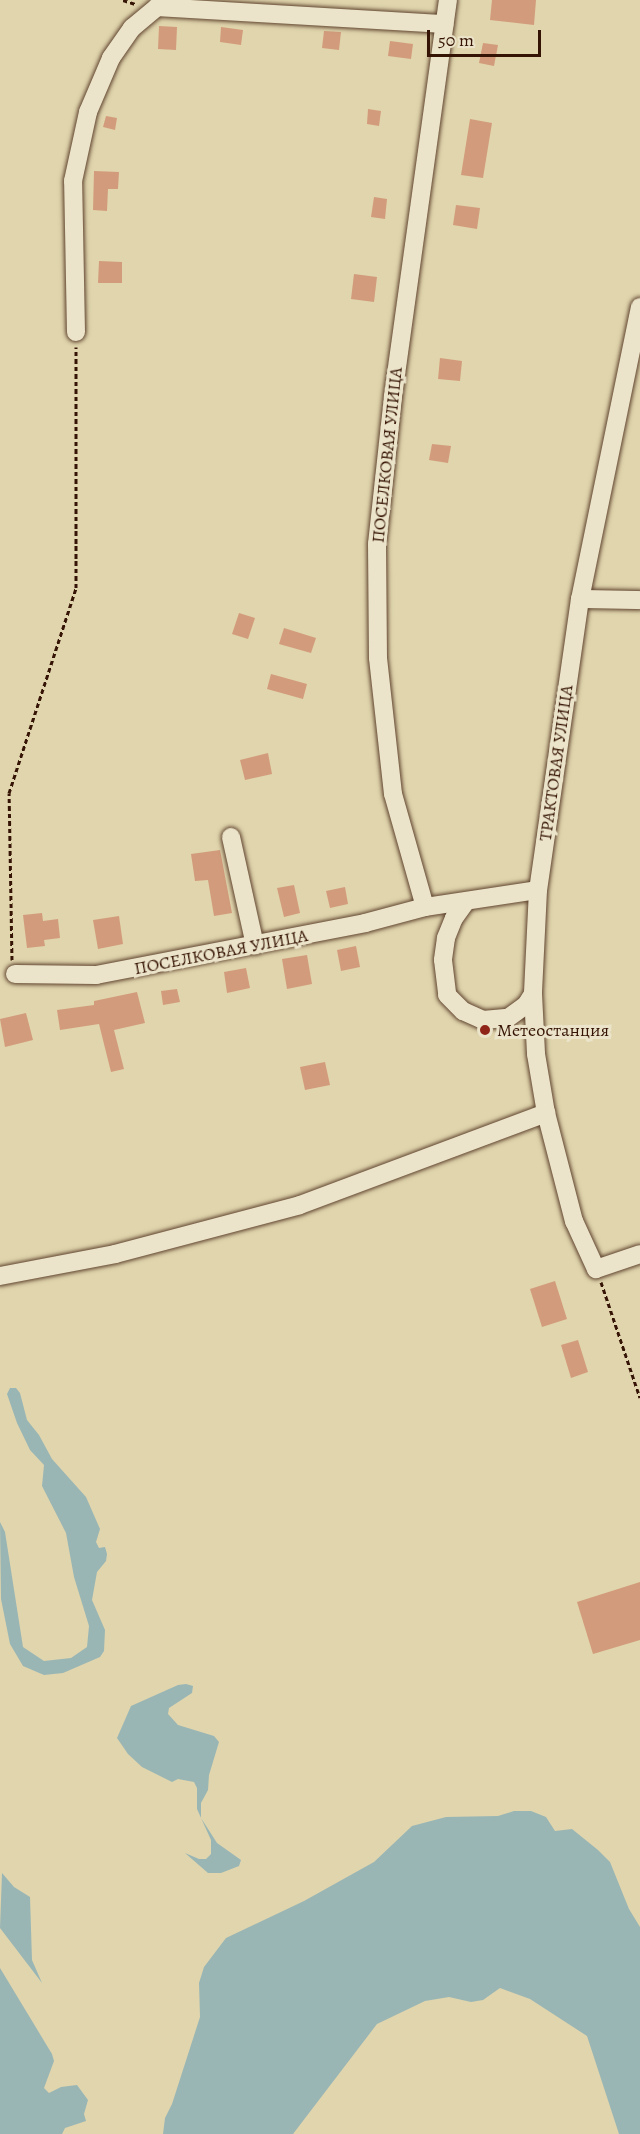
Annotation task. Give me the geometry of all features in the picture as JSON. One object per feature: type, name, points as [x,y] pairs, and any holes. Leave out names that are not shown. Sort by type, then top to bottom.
[{"type":"street","name":"ПОСЕЛКОВАЯ УЛИЦА","points":[[424,907],[393,794],[378,658],[377,544],[393,396],[448,0]]},
{"type":"street","points":[[76,332],[73,181],[88,112],[111,58],[132,28],[157,7],[444,24]]},
{"type":"street","name":"ТРАКТОВАЯ УЛИЦА","points":[[596,1269],[574,1221],[546,1113],[536,1054],[533,994],[538,890],[580,599],[637,334],[640,307]]},
{"type":"street","points":[[580,599],[640,600]]},
{"type":"street","points":[[231,837],[255,945]]},
{"type":"street","name":"ПОСЕЛКОВАЯ УЛИЦА","points":[[15,974],[96,975],[365,923],[424,907],[465,903],[538,890]]},
{"type":"street","points":[[465,903],[454,918],[446,938],[443,960],[447,994],[463,1011],[483,1020],[508,1018],[526,1005],[533,994]]},
{"type":"street","points":[[0,1276],[115,1254],[300,1205],[546,1113]]},
{"type":"street","points":[[596,1269],[640,1254]]},
{"type":"path","points":[[15,974],[10,950],[9,793],[76,588],[76,332]]},
{"type":"path","points":[[596,1269],[640,1398]]},
{"type":"water","points":[[10,1388],[16,1388],[20,1393],[27,1420],[39,1435],[52,1459],[86,1497],[100,1529],[96,1542],[99,1548],[105,1547],[107,1554],[106,1561],[97,1572],[92,1600],[105,1630],[104,1651],[100,1657],[63,1673],[44,1675],[23,1666],[10,1644],[1,1599],[0,1522],[5,1532],[23,1647],[44,1661],[71,1658],[87,1647],[89,1626],[74,1577],[66,1533],[42,1486],[44,1465],[30,1450],[17,1423],[7,1394]]},
{"type":"water","points":[[178,1685],[193,1686],[192,1693],[169,1708],[168,1714],[178,1725],[214,1736],[219,1742],[209,1775],[208,1790],[201,1803],[201,1818],[197,1809],[197,1788],[194,1782],[178,1779],[172,1782],[142,1767],[128,1754],[117,1738],[131,1706]]},
{"type":"water","points":[[514,1811],[531,1811],[546,1817],[555,1831],[572,1829],[598,1850],[610,1862],[629,1909],[640,1927],[640,2134],[619,2134],[587,2036],[530,1999],[500,1988],[483,2000],[471,2002],[449,1997],[425,2001],[377,2024],[293,2134],[163,2134],[165,2118],[172,2104],[200,2017],[199,1983],[204,1967],[226,1938],[304,1901],[374,1862],[412,1826],[446,1817],[498,1816]]},
{"type":"water","points":[[201,1818],[217,1843],[241,1860],[239,1866],[221,1873],[208,1873],[185,1853],[199,1859],[206,1859],[211,1854],[211,1840]]},
{"type":"water","points":[[2,1873],[14,1887],[30,1897],[32,1960],[42,1983],[0,1928]]},
{"type":"water","points":[[0,1968],[52,2054],[54,2061],[44,2088],[49,2093],[61,2087],[77,2085],[88,2100],[84,2114],[86,2121],[65,2128],[62,2134],[0,2134]]},
{"type":"building","points":[[492,0],[536,0],[534,25],[490,20]]},
{"type":"building","points":[[159,26],[177,27],[176,50],[158,49]]},
{"type":"building","points":[[221,27],[243,30],[241,45],[220,42]]},
{"type":"building","points":[[324,31],[341,32],[339,50],[322,48]]},
{"type":"building","points":[[390,41],[413,44],[411,59],[388,56]]},
{"type":"building","points":[[483,43],[498,45],[494,66],[479,63]]},
{"type":"building","points":[[368,109],[381,111],[379,126],[367,124]]},
{"type":"building","points":[[106,116],[117,118],[115,130],[103,127]]},
{"type":"building","points":[[470,119],[492,123],[483,178],[461,175]]},
{"type":"building","points":[[94,171],[119,172],[118,189],[108,189],[107,211],[93,210]]},
{"type":"building","points":[[374,197],[387,199],[385,219],[371,217]]},
{"type":"building","points":[[456,205],[480,208],[477,229],[453,225]]},
{"type":"building","points":[[99,261],[122,262],[122,283],[98,283]]},
{"type":"building","points":[[354,274],[377,277],[374,302],[351,299]]},
{"type":"building","points":[[440,358],[462,361],[460,381],[438,379]]},
{"type":"building","points":[[432,444],[451,446],[448,463],[429,460]]},
{"type":"building","points":[[239,613],[255,618],[248,639],[232,634]]},
{"type":"building","points":[[284,628],[316,638],[311,653],[279,644]]},
{"type":"building","points":[[271,674],[307,684],[303,699],[267,689]]},
{"type":"building","points":[[268,753],[272,774],[245,780],[240,760]]},
{"type":"building","points":[[220,850],[232,913],[214,916],[208,880],[195,881],[191,854]]},
{"type":"building","points":[[294,885],[300,913],[284,917],[277,888]]},
{"type":"building","points":[[345,887],[348,904],[330,908],[326,891]]},
{"type":"building","points":[[42,913],[43,921],[58,919],[60,938],[44,940],[45,946],[27,948],[23,915]]},
{"type":"building","points":[[119,916],[123,944],[98,949],[93,920]]},
{"type":"building","points":[[356,946],[360,967],[341,971],[337,950]]},
{"type":"building","points":[[307,955],[312,984],[287,989],[282,959]]},
{"type":"building","points":[[246,968],[250,988],[227,993],[224,972]]},
{"type":"building","points":[[177,989],[180,1002],[163,1005],[161,991]]},
{"type":"building","points":[[137,992],[145,1023],[114,1030],[124,1069],[111,1072],[99,1024],[60,1030],[57,1010],[94,1005],[94,1001]]},
{"type":"building","points":[[26,1013],[33,1040],[5,1047],[0,1019]]},
{"type":"building","points":[[325,1062],[330,1085],[305,1090],[300,1067]]},
{"type":"building","points":[[555,1281],[567,1319],[542,1327],[530,1289]]},
{"type":"building","points":[[578,1340],[588,1372],[571,1378],[561,1345]]},
{"type":"building","points":[[640,1582],[640,1640],[593,1654],[577,1602]]},
{"type":"place","name":"Метеостанция","points":[[485,1030]]}]
